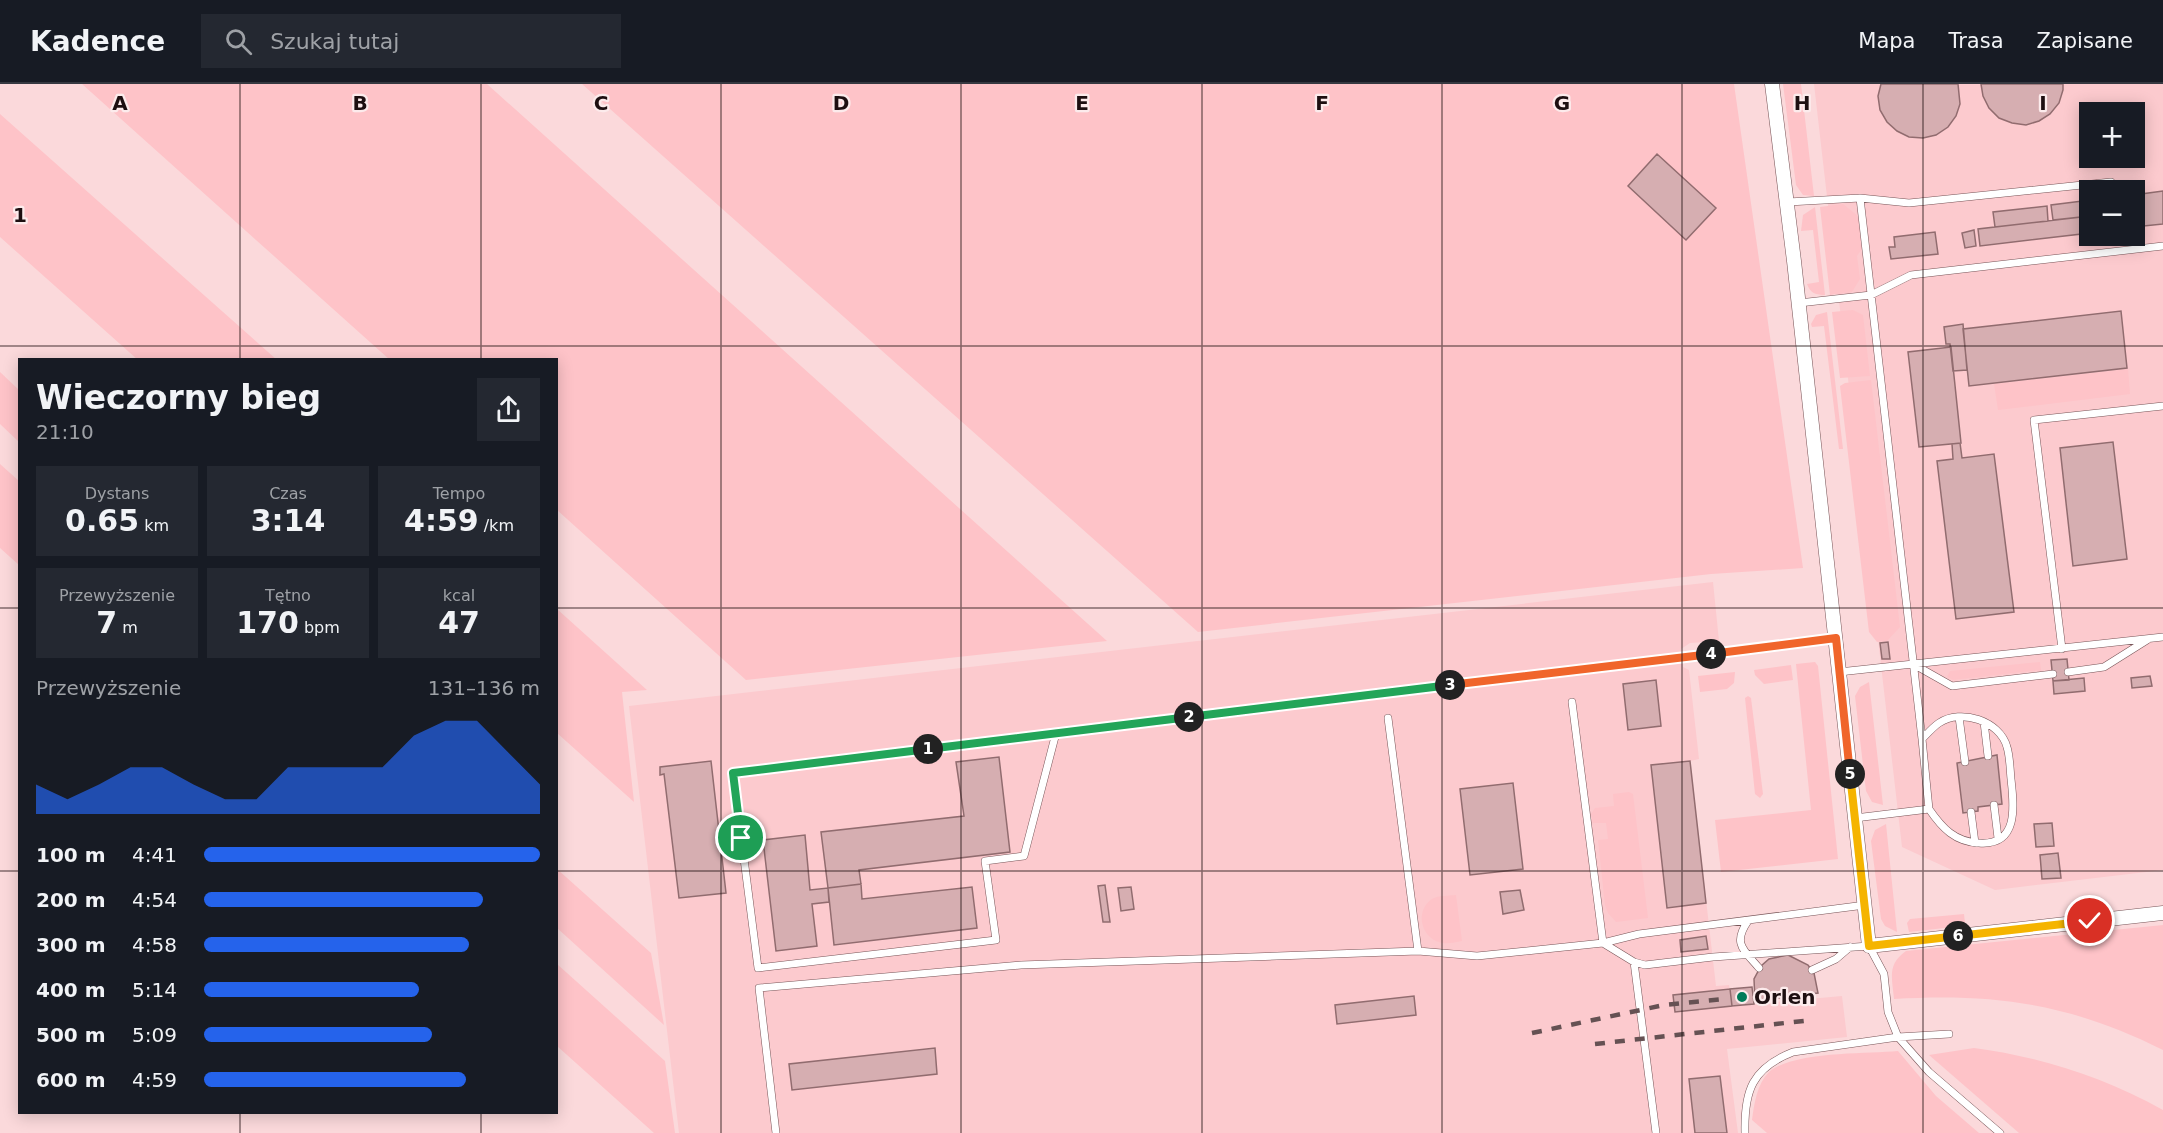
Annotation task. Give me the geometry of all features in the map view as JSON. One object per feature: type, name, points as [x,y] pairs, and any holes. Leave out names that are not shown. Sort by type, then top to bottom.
[{"type":"street","points":[[1772,84],[1788,202],[1869,946],[2163,913]]},
{"type":"lane","points":[[1788,202],[1860,198],[1909,203],[2079,185]]},
{"type":"lane","points":[[1860,198],[1929,809],[1950,834],[1965,843],[1989,844],[2011,827],[2015,813],[2007,746],[2000,734],[1977,718],[1959,717],[1940,722],[1922,739]]},
{"type":"lane","points":[[1799,303],[1871,295],[1911,275],[2163,246]]},
{"type":"lane","points":[[2062,649],[2034,420],[2163,406]]},
{"type":"lane","points":[[1839,672],[2163,637]]},
{"type":"lane","points":[[1056,733],[1024,856],[985,861],[996,940],[758,968],[733,773],[1056,733],[1836,638]]},
{"type":"lane","points":[[2068,672],[2104,668],[2149,639]]},
{"type":"lane","points":[[1913,664],[1952,686],[2053,674]]},
{"type":"lane","points":[[1572,702],[1604,943]]},
{"type":"lane","points":[[1959,717],[1965,762]]},
{"type":"lane","points":[[1388,718],[1418,951]]},
{"type":"lane","points":[[1984,722],[1988,756]]},
{"type":"lane","points":[[1994,805],[1998,838]]},
{"type":"lane","points":[[1855,818],[1929,809]]},
{"type":"lane","points":[[1971,812],[1975,843]]},
{"type":"lane","points":[[776,1133],[759,988],[1021,965],[1418,951],[1477,956],[1604,943],[1639,934],[1865,905]]},
{"type":"lane","points":[[1748,921],[1740,934],[1740,944],[1759,968]]},
{"type":"lane","points":[[1604,943],[1634,962],[1645,965],[1747,954],[1869,946],[1884,974],[1888,1012],[1898,1037],[1929,1072],[2000,1133]]},
{"type":"lane","points":[[1812,970],[1836,959],[1850,947]]},
{"type":"lane","points":[[1634,962],[1656,1133]]},
{"type":"lane","points":[[1745,1133],[1747,1097],[1755,1077],[1768,1064],[1793,1052],[1898,1037],[1949,1034]]},
{"type":"shaded area","points":[[82,84],[487,84],[1107,641],[746,680],[558,511],[558,358],[388,358]]},
{"type":"shaded area","points":[[582,84],[1734,84],[1803,568],[1711,574],[1198,632]]},
{"type":"shaded area","points":[[1783,84],[1801,84],[1814,196],[1803,195],[1796,185]]},
{"type":"shaded area","points":[[1814,84],[2163,84],[2163,870],[1995,890],[1902,847]]},
{"type":"shaded area","points":[[0,114],[275,358],[136,358],[0,237]]},
{"type":"shaded area","points":[[1843,204],[1858,216],[1862,249],[1857,256],[1860,279],[1852,292],[1830,295],[1820,207]]},
{"type":"shaded area","points":[[1815,207],[1825,295],[1814,293],[1807,284],[1819,282],[1813,230],[1801,231],[1803,215]]},
{"type":"shaded area","points":[[1853,310],[1863,315],[1870,376],[1840,378],[1832,312]]},
{"type":"shaded area","points":[[1827,312],[1843,449],[1839,449],[1824,326],[1812,327],[1811,324],[1816,315]]},
{"type":"shaded area","points":[[2128,369],[2130,394],[1998,410],[1994,384]]},
{"type":"shaded area","points":[[0,372],[18,389],[18,441],[0,424]]},
{"type":"shaded area","points":[[1871,380],[1900,627],[1887,641],[1877,642],[1869,632],[1840,386],[1845,383]]},
{"type":"shaded area","points":[[0,464],[18,480],[18,564],[0,548]]},
{"type":"shaded area","points":[[1713,582],[1719,641],[1690,643],[1681,649],[1683,667],[1689,670],[1699,759],[1690,761],[1716,986],[1729,985],[1732,1006],[1842,996],[1847,1037],[1727,1049],[1738,1133],[679,1133],[629,706]]},
{"type":"shaded area","points":[[558,610],[647,690],[622,692],[634,802],[558,734]]},
{"type":"shaded area","points":[[1815,662],[1818,666],[1838,859],[1721,872],[1715,820],[1811,810],[1796,664]]},
{"type":"shaded area","points":[[2040,662],[2041,670],[1953,680],[1947,677],[1950,671]]},
{"type":"shaded area","points":[[1791,665],[1793,680],[1764,684],[1755,675],[1754,670]]},
{"type":"shaded area","points":[[1735,672],[1734,683],[1727,689],[1700,692],[1698,676]]},
{"type":"shaded area","points":[[1869,682],[1883,805],[1872,802],[1866,791],[1855,696],[1860,687]]},
{"type":"shaded area","points":[[1748,696],[1751,698],[1763,794],[1760,798],[1755,794],[1745,698]]},
{"type":"shaded area","points":[[1629,792],[1633,794],[1648,918],[1616,922],[1608,913],[1605,905],[1598,840],[1608,839],[1606,823],[1593,823],[1591,814],[1595,808],[1614,806],[1613,794]]},
{"type":"shaded area","points":[[1886,824],[1897,932],[1885,926],[1881,919],[1871,841],[1875,830]]},
{"type":"shaded area","points":[[558,870],[651,953],[664,1025],[558,929]]},
{"type":"shaded area","points":[[1456,895],[1462,941],[1445,943],[1435,941],[1429,937],[1422,924],[1426,904],[1441,896]]},
{"type":"shaded area","points":[[1964,914],[1965,923],[1962,926],[1909,932],[1907,923],[1910,919]]},
{"type":"shaded area","points":[[2163,925],[2163,1050],[2096,1022],[2032,1005],[1966,998],[1894,999],[1893,966],[1906,951]]},
{"type":"shaded area","points":[[558,965],[665,1061],[675,1133],[654,1133],[558,1047]]},
{"type":"shaded area","points":[[1974,1048],[2024,1057],[2072,1070],[2141,1098],[2163,1110],[2163,1133],[2019,1133],[1929,1055]]},
{"type":"shaded area","points":[[1898,1051],[1936,1096],[1979,1133],[1767,1133],[1752,1120],[1755,1101],[1762,1082],[1769,1072],[1780,1065],[1812,1057]]},
{"type":"building","points":[[1881,84],[1958,84],[1960,104],[1956,116],[1948,127],[1936,135],[1923,138],[1909,137],[1897,131],[1887,122],[1880,110],[1878,96]]},
{"type":"building","points":[[1981,84],[2063,84],[2063,90],[2059,103],[2050,114],[2026,125],[1999,118],[1989,108],[1983,96]]},
{"type":"building","points":[[1657,154],[1716,208],[1686,240],[1628,186]]},
{"type":"building","points":[[2163,191],[2163,224],[2145,226],[2145,193]]},
{"type":"building","points":[[2079,201],[2079,217],[2053,220],[2051,205]]},
{"type":"building","points":[[2047,206],[2048,221],[1995,227],[1993,212]]},
{"type":"building","points":[[2079,217],[2079,234],[1980,246],[1978,229]]},
{"type":"building","points":[[1974,230],[1976,246],[1965,248],[1962,233]]},
{"type":"building","points":[[1935,232],[1938,254],[1891,259],[1889,247],[1895,247],[1894,237]]},
{"type":"building","points":[[2121,311],[2127,368],[1969,386],[1963,329]]},
{"type":"building","points":[[1963,324],[1967,370],[1953,371],[1950,344],[1946,344],[1944,327]]},
{"type":"building","points":[[1951,347],[1961,443],[1919,447],[1908,352]]},
{"type":"building","points":[[2113,442],[2127,559],[2073,566],[2060,448]]},
{"type":"building","points":[[1960,443],[1962,458],[1994,454],[2014,612],[1956,619],[1937,461],[1953,459],[1952,444]]},
{"type":"building","points":[[1888,642],[1890,659],[1882,659],[1880,643]]},
{"type":"building","points":[[2067,659],[2069,680],[2053,681],[2051,660]]},
{"type":"building","points":[[2150,676],[2152,686],[2132,688],[2131,678]]},
{"type":"building","points":[[2084,678],[2085,691],[2054,694],[2053,681]]},
{"type":"building","points":[[1656,680],[1661,726],[1628,730],[1623,684]]},
{"type":"building","points":[[1997,755],[2002,804],[1978,807],[1978,811],[1963,813],[1957,763]]},
{"type":"building","points":[[999,757],[1010,852],[859,870],[861,884],[828,888],[821,832],[964,816],[956,762]]},
{"type":"building","points":[[711,761],[726,893],[679,898],[664,774],[660,775],[660,767]]},
{"type":"building","points":[[1690,761],[1706,903],[1667,908],[1651,765]]},
{"type":"building","points":[[1513,783],[1523,869],[1470,875],[1460,789]]},
{"type":"building","points":[[2052,823],[2054,846],[2036,847],[2034,824]]},
{"type":"building","points":[[805,835],[810,890],[828,888],[829,902],[812,904],[817,946],[776,951],[763,840]]},
{"type":"building","points":[[2058,853],[2061,878],[2042,879],[2040,855]]},
{"type":"building","points":[[861,884],[862,899],[972,887],[977,928],[834,945],[828,888]]},
{"type":"building","points":[[1105,885],[1110,922],[1103,922],[1098,886]]},
{"type":"building","points":[[1131,887],[1134,909],[1121,911],[1118,888]]},
{"type":"building","points":[[1520,890],[1524,910],[1503,914],[1500,892]]},
{"type":"building","points":[[1706,936],[1708,949],[1681,952],[1680,940]]},
{"type":"building","name":"Orlen","points":[[1788,955],[1808,965],[1814,973],[1818,993],[1755,1001],[1754,979],[1761,966],[1769,959]]},
{"type":"building","name":"Orlen","points":[[1752,987],[1754,1004],[1732,1006],[1730,989]]},
{"type":"building","points":[[1730,989],[1732,1006],[1675,1012],[1673,995]]},
{"type":"building","points":[[1414,996],[1416,1015],[1337,1024],[1335,1005]]},
{"type":"building","points":[[935,1048],[937,1074],[792,1090],[789,1064]]},
{"type":"building","points":[[1720,1076],[1727,1133],[1695,1133],[1689,1079]]},
{"type":"railway","points":[[1532,1033],[1664,1005],[1724,999]]},
{"type":"railway","points":[[1595,1044],[1812,1020]]},
{"type":"place","name":"Orlen","points":[[1742,997]]},
{"type":"route","points":[[741,838],[733,773],[1836,638],[1869,946],[2090,921]]}]
